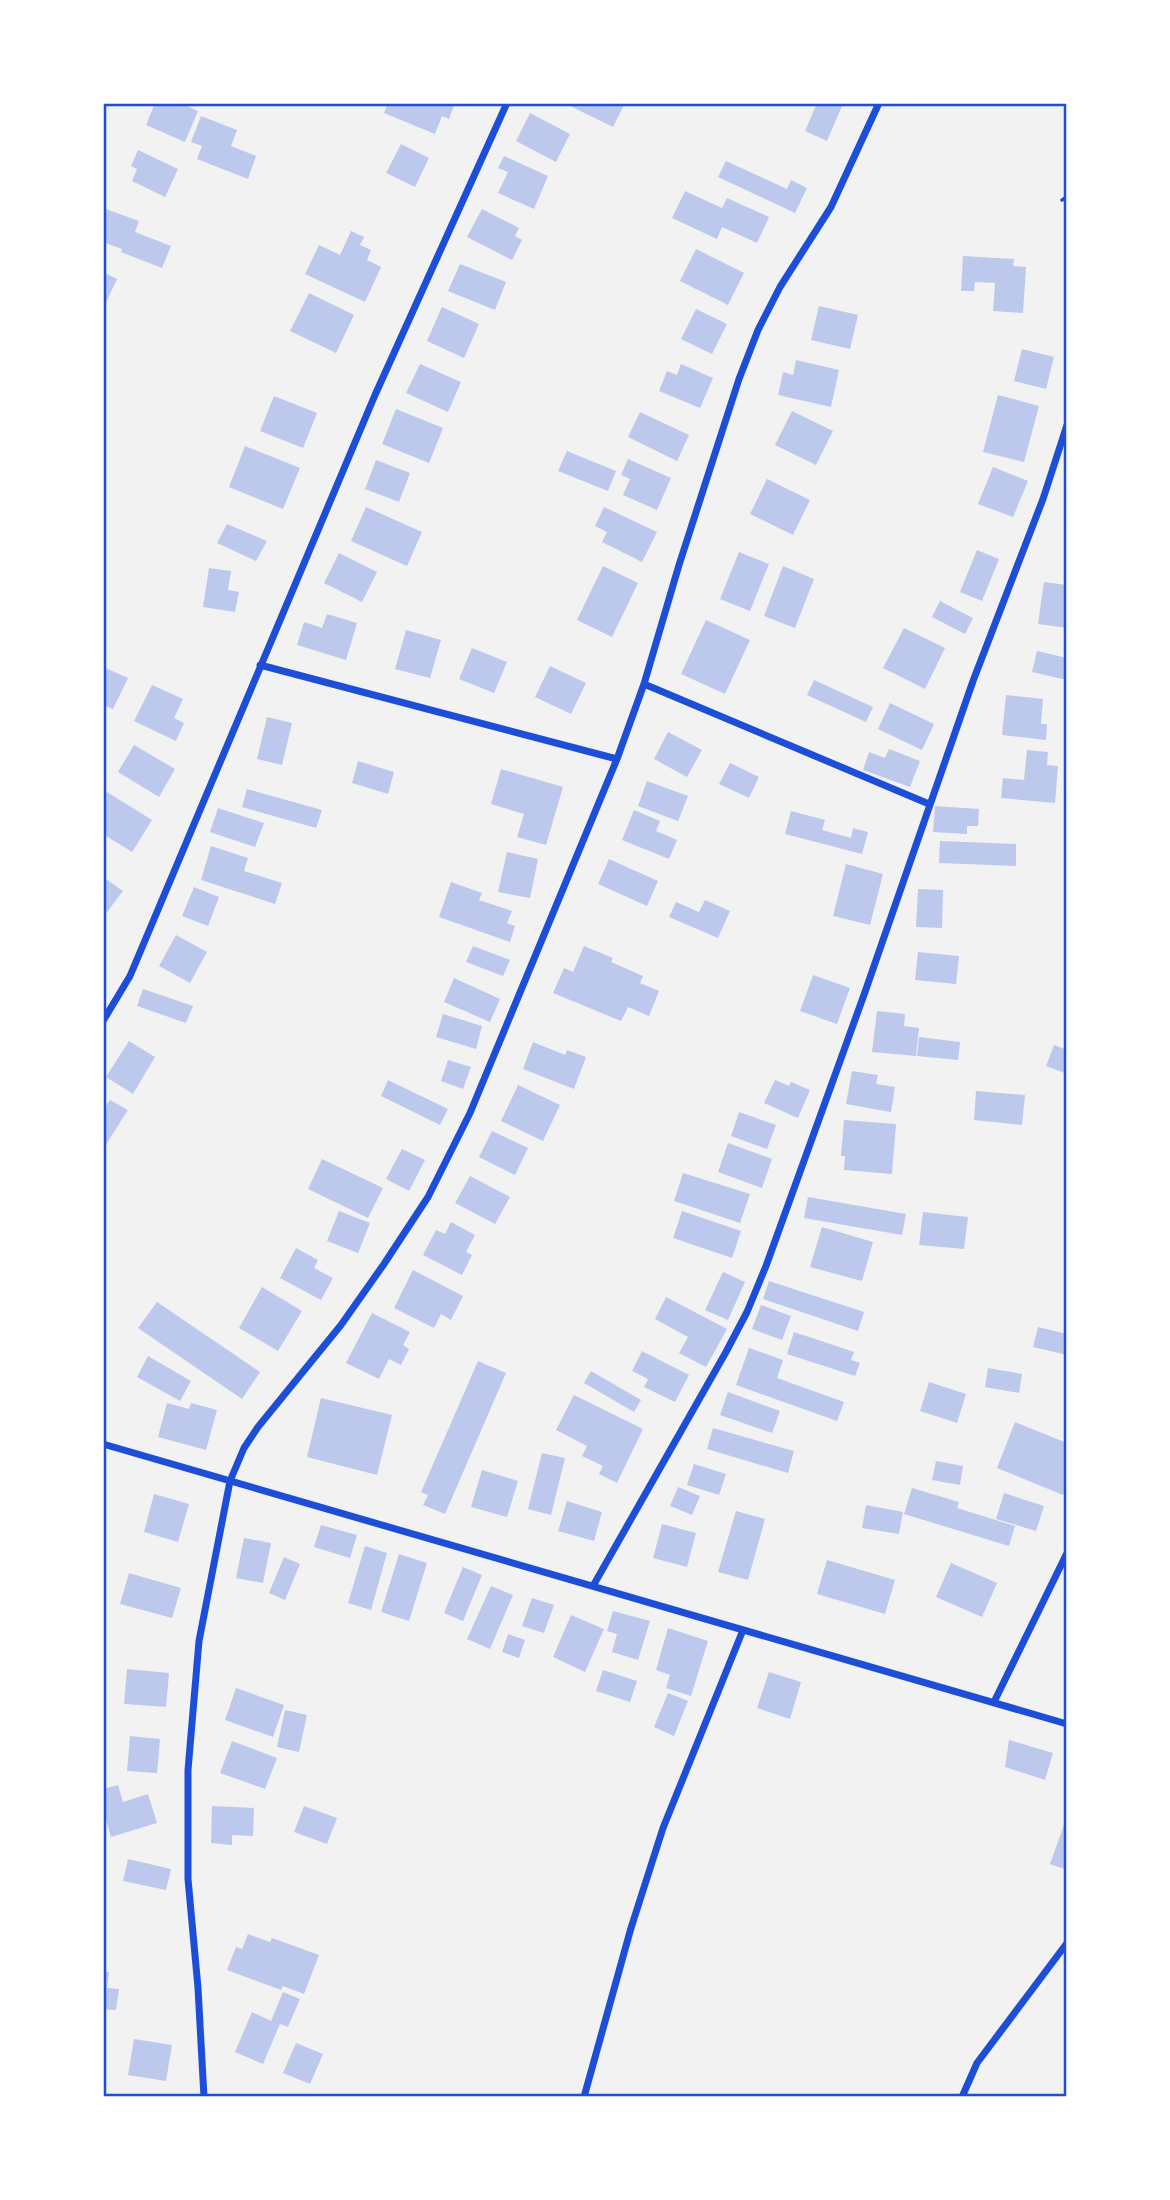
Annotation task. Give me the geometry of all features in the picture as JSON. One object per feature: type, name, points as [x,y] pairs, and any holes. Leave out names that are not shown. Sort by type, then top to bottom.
[{"type":"street","points":[[103,1021],[130,976],[380,383],[506,103]]},
{"type":"street","points":[[204,2097],[188,1879],[188,1770],[199,1641],[230,1481],[244,1448],[258,1427],[341,1325],[384,1264],[428,1196],[470,1112],[617,759],[644,684],[739,379],[758,330],[780,287],[831,207],[879,103]]},
{"type":"street","points":[[593,1586],[747,1312],[866,992],[929,804],[1043,499],[1067,425]]},
{"type":"street","points":[[260,665],[617,759]]},
{"type":"street","points":[[644,684],[929,804]]},
{"type":"street","points":[[103,1444],[1067,1724]]},
{"type":"street","points":[[993,1702],[1067,1553]]},
{"type":"street","points":[[584,2097],[631,1928],[663,1828],[743,1630]]},
{"type":"street","points":[[961,2097],[977,2063],[1067,1943]]},
{"type":"building","points":[[155,103],[180,103],[198,111],[185,142],[146,125]]},
{"type":"building","points":[[388,103],[454,105],[449,119],[442,116],[435,134],[384,113]]},
{"type":"building","points":[[564,103],[625,103],[613,127]]},
{"type":"building","points":[[817,103],[835,103],[842,106],[827,141],[805,131]]},
{"type":"building","points":[[530,113],[570,134],[556,162],[516,141]]},
{"type":"building","points":[[201,116],[237,130],[231,146],[256,156],[248,179],[197,159],[202,146],[191,142]]},
{"type":"building","points":[[401,144],[429,158],[415,187],[386,173]]},
{"type":"building","points":[[138,150],[178,169],[165,197],[132,181],[137,169],[131,166]]},
{"type":"building","points":[[504,156],[548,176],[534,209],[498,193],[508,172],[498,168]]},
{"type":"building","points":[[726,161],[787,189],[791,180],[807,188],[795,213],[718,177]]},
{"type":"building","points":[[685,191],[722,208],[727,198],[769,217],[757,243],[722,227],[717,239],[672,218]]},
{"type":"building","points":[[103,208],[139,221],[135,232],[171,246],[162,268],[103,242]]},
{"type":"building","points":[[482,209],[519,228],[515,236],[522,240],[512,260],[467,237]]},
{"type":"building","points":[[351,231],[364,237],[360,245],[371,250],[367,260],[381,267],[365,302],[305,274],[319,245],[340,255]]},
{"type":"building","points":[[696,249],[744,273],[728,305],[680,281]]},
{"type":"building","points":[[963,256],[1014,259],[1013,266],[1026,267],[1023,313],[993,311],[995,283],[975,282],[974,291],[961,291]]},
{"type":"building","points":[[460,264],[506,282],[495,310],[448,291]]},
{"type":"building","points":[[103,272],[117,279],[103,309]]},
{"type":"building","points":[[309,293],[354,315],[336,353],[290,331]]},
{"type":"building","points":[[819,306],[858,315],[850,349],[811,340]]},
{"type":"building","points":[[442,307],[479,324],[464,358],[427,341]]},
{"type":"building","points":[[696,309],[727,324],[712,354],[681,339]]},
{"type":"building","points":[[1022,349],[1054,357],[1046,389],[1014,381]]},
{"type":"building","points":[[796,360],[839,370],[831,407],[778,395],[783,372],[793,375]]},
{"type":"building","points":[[420,364],[461,382],[448,412],[406,393]]},
{"type":"building","points":[[681,364],[713,378],[700,408],[659,391],[667,371],[677,375]]},
{"type":"building","points":[[998,395],[1039,406],[1024,462],[983,452]]},
{"type":"building","points":[[274,396],[317,413],[303,448],[260,431]]},
{"type":"building","points":[[396,409],[443,428],[429,463],[382,444]]},
{"type":"building","points":[[792,411],[833,431],[816,465],[775,445]]},
{"type":"building","points":[[640,412],[689,435],[677,461],[628,437]]},
{"type":"building","points":[[245,446],[300,468],[283,509],[229,487]]},
{"type":"building","points":[[567,451],[616,471],[608,491],[558,471]]},
{"type":"building","points":[[628,459],[671,478],[657,510],[623,495],[630,479],[621,475]]},
{"type":"building","points":[[376,460],[410,473],[399,502],[365,489]]},
{"type":"building","points":[[993,467],[1028,481],[1013,517],[978,504]]},
{"type":"building","points":[[767,479],[810,500],[793,535],[750,514]]},
{"type":"building","points":[[366,507],[422,532],[407,566],[351,541]]},
{"type":"building","points":[[604,507],[657,532],[642,562],[602,542],[607,532],[595,526]]},
{"type":"building","points":[[227,524],[267,541],[256,561],[217,543]]},
{"type":"building","points":[[977,550],[999,559],[982,601],[960,592]]},
{"type":"building","points":[[739,552],[769,564],[750,611],[720,599]]},
{"type":"building","points":[[339,553],[377,572],[362,602],[324,583]]},
{"type":"building","points":[[603,566],[638,583],[612,637],[577,620]]},
{"type":"building","points":[[783,566],[814,579],[795,628],[764,616]]},
{"type":"building","points":[[209,568],[231,571],[228,590],[239,592],[235,612],[203,607]]},
{"type":"building","points":[[1044,582],[1067,585],[1067,628],[1038,624]]},
{"type":"building","points":[[940,601],[973,618],[965,634],[932,617]]},
{"type":"building","points":[[327,614],[357,623],[346,660],[297,645],[304,622],[322,628]]},
{"type":"building","points":[[706,620],[750,640],[725,694],[681,674]]},
{"type":"building","points":[[904,628],[945,648],[925,689],[883,668]]},
{"type":"building","points":[[406,630],[441,640],[430,678],[395,669]]},
{"type":"building","points":[[472,648],[507,662],[494,693],[459,679]]},
{"type":"building","points":[[1037,651],[1067,658],[1067,680],[1032,672]]},
{"type":"building","points":[[550,666],[586,683],[571,714],[535,697]]},
{"type":"building","points":[[103,667],[128,678],[113,709],[103,705]]},
{"type":"building","points":[[814,680],[873,707],[866,722],[807,695]]},
{"type":"building","points":[[152,685],[183,699],[174,718],[184,723],[176,741],[134,721]]},
{"type":"building","points":[[1006,695],[1043,699],[1041,724],[1047,724],[1046,740],[1002,735]]},
{"type":"building","points":[[890,703],[934,724],[922,750],[878,729]]},
{"type":"building","points":[[267,717],[292,723],[282,765],[257,759]]},
{"type":"building","points":[[668,732],[702,750],[687,777],[654,759]]},
{"type":"building","points":[[134,745],[175,769],[159,797],[118,772]]},
{"type":"building","points":[[889,749],[920,761],[910,787],[863,770],[869,752],[885,758]]},
{"type":"building","points":[[1027,750],[1048,752],[1047,765],[1058,766],[1055,803],[1001,798],[1003,778],[1024,780]]},
{"type":"building","points":[[358,761],[394,772],[388,794],[352,783]]},
{"type":"building","points":[[730,763],[759,777],[749,798],[719,784]]},
{"type":"building","points":[[501,769],[563,787],[546,845],[517,837],[524,814],[491,804]]},
{"type":"building","points":[[647,781],[688,796],[678,821],[638,806]]},
{"type":"building","points":[[247,789],[322,810],[316,828],[242,807]]},
{"type":"building","points":[[107,792],[152,820],[132,852],[103,834],[103,798]]},
{"type":"building","points":[[935,806],[979,809],[978,826],[967,826],[967,834],[933,832]]},
{"type":"building","points":[[218,808],[264,823],[255,847],[210,832]]},
{"type":"building","points":[[634,810],[660,821],[656,831],[677,840],[669,859],[622,840]]},
{"type":"building","points":[[791,811],[825,820],[822,830],[851,838],[853,828],[868,832],[862,854],[785,834]]},
{"type":"building","points":[[940,841],[1016,844],[1016,866],[939,863]]},
{"type":"building","points":[[211,846],[248,858],[244,871],[282,883],[275,904],[201,880]]},
{"type":"building","points":[[507,852],[538,859],[530,898],[498,892]]},
{"type":"building","points":[[609,859],[658,881],[647,906],[598,884]]},
{"type":"building","points":[[846,864],[883,874],[870,925],[833,916]]},
{"type":"building","points":[[103,877],[123,891],[107,912],[103,909]]},
{"type":"building","points":[[451,882],[482,893],[479,900],[512,911],[507,923],[515,926],[510,942],[439,917]]},
{"type":"building","points":[[194,887],[219,897],[208,926],[182,916]]},
{"type":"building","points":[[918,889],[943,890],[942,928],[916,927]]},
{"type":"building","points":[[705,900],[730,911],[718,938],[669,917],[676,902],[699,912]]},
{"type":"building","points":[[176,935],[207,952],[190,983],[159,966]]},
{"type":"building","points":[[473,946],[510,960],[503,976],[466,962]]},
{"type":"building","points":[[584,946],[613,958],[611,962],[643,976],[640,983],[659,991],[649,1016],[628,1007],[621,1021],[553,993],[564,968],[573,972]]},
{"type":"building","points":[[918,952],[959,956],[956,984],[915,980]]},
{"type":"building","points":[[813,975],[850,988],[837,1024],[800,1011]]},
{"type":"building","points":[[454,978],[500,999],[490,1022],[444,1002]]},
{"type":"building","points":[[143,989],[193,1006],[186,1023],[137,1006]]},
{"type":"building","points":[[877,1011],[905,1014],[904,1026],[919,1028],[916,1056],[872,1052]]},
{"type":"building","points":[[443,1014],[482,1026],[476,1049],[436,1037]]},
{"type":"building","points":[[919,1037],[960,1042],[958,1060],[917,1056]]},
{"type":"building","points":[[129,1041],[155,1057],[133,1094],[106,1077]]},
{"type":"building","points":[[533,1042],[565,1055],[567,1050],[586,1057],[574,1089],[523,1069]]},
{"type":"building","points":[[1054,1045],[1067,1050],[1067,1074],[1046,1066]]},
{"type":"building","points":[[448,1060],[471,1067],[463,1089],[441,1081]]},
{"type":"building","points":[[852,1071],[878,1075],[876,1084],[895,1087],[891,1112],[846,1104]]},
{"type":"building","points":[[388,1080],[448,1109],[440,1125],[381,1096]]},
{"type":"building","points":[[775,1080],[789,1086],[791,1082],[810,1090],[798,1118],[764,1103]]},
{"type":"building","points":[[518,1085],[560,1105],[543,1141],[501,1121]]},
{"type":"building","points":[[976,1091],[1025,1095],[1022,1125],[974,1120]]},
{"type":"building","points":[[110,1100],[128,1110],[103,1149],[103,1104],[106,1106]]},
{"type":"building","points":[[739,1112],[776,1125],[767,1149],[731,1136]]},
{"type":"building","points":[[844,1120],[896,1124],[892,1174],[844,1170],[845,1156],[841,1156]]},
{"type":"building","points":[[492,1131],[528,1148],[515,1175],[479,1157]]},
{"type":"building","points":[[728,1143],[772,1159],[762,1188],[718,1172]]},
{"type":"building","points":[[402,1149],[425,1160],[409,1191],[386,1179]]},
{"type":"building","points":[[322,1159],[383,1188],[368,1218],[308,1189]]},
{"type":"building","points":[[683,1173],[750,1194],[740,1223],[674,1201]]},
{"type":"building","points":[[470,1176],[510,1197],[495,1224],[455,1203]]},
{"type":"building","points":[[808,1197],[906,1214],[902,1235],[804,1218]]},
{"type":"building","points":[[339,1211],[370,1223],[358,1253],[327,1241]]},
{"type":"building","points":[[682,1211],[741,1231],[732,1258],[673,1238]]},
{"type":"building","points":[[923,1212],[968,1217],[964,1249],[919,1245]]},
{"type":"building","points":[[451,1222],[475,1235],[466,1252],[472,1255],[462,1275],[423,1255],[436,1230],[445,1234]]},
{"type":"building","points":[[822,1227],[873,1242],[862,1281],[810,1267]]},
{"type":"building","points":[[296,1248],[318,1260],[314,1268],[333,1278],[321,1300],[280,1278]]},
{"type":"building","points":[[413,1270],[463,1296],[451,1320],[441,1314],[434,1328],[394,1308]]},
{"type":"building","points":[[723,1272],[745,1282],[728,1320],[705,1310]]},
{"type":"building","points":[[769,1281],[864,1312],[858,1331],[763,1299]]},
{"type":"building","points":[[262,1287],[302,1311],[278,1351],[239,1328]]},
{"type":"building","points":[[666,1297],[727,1329],[706,1367],[679,1353],[688,1337],[655,1319]]},
{"type":"building","points":[[157,1302],[260,1372],[242,1399],[138,1328]]},
{"type":"building","points":[[761,1305],[791,1316],[782,1340],[752,1329]]},
{"type":"building","points":[[372,1313],[410,1332],[403,1345],[409,1349],[401,1365],[389,1359],[379,1379],[346,1363]]},
{"type":"building","points":[[1038,1327],[1067,1334],[1067,1355],[1033,1347]]},
{"type":"building","points":[[794,1332],[854,1352],[851,1360],[860,1363],[855,1376],[787,1354]]},
{"type":"building","points":[[749,1348],[783,1360],[777,1378],[844,1402],[837,1421],[736,1385]]},
{"type":"building","points":[[642,1351],[689,1375],[675,1402],[644,1387],[648,1379],[632,1371]]},
{"type":"building","points":[[148,1356],[191,1381],[180,1401],[137,1377]]},
{"type":"building","points":[[478,1361],[506,1373],[445,1514],[423,1505],[428,1495],[421,1492]]},
{"type":"building","points":[[988,1368],[1022,1374],[1019,1393],[985,1387]]},
{"type":"building","points":[[591,1371],[641,1400],[634,1412],[584,1383]]},
{"type":"building","points":[[929,1382],[966,1394],[957,1423],[920,1411]]},
{"type":"building","points":[[728,1392],[780,1411],[772,1433],[720,1415]]},
{"type":"building","points":[[574,1395],[643,1429],[617,1483],[599,1474],[603,1466],[582,1456],[587,1446],[556,1430]]},
{"type":"building","points":[[321,1398],[392,1415],[377,1475],[307,1457]]},
{"type":"building","points":[[167,1403],[189,1409],[191,1403],[217,1410],[206,1450],[158,1437]]},
{"type":"building","points":[[1015,1422],[1067,1443],[1067,1485],[1063,1495],[997,1468]]},
{"type":"building","points":[[713,1428],[794,1451],[788,1473],[707,1449]]},
{"type":"building","points":[[542,1453],[565,1458],[551,1515],[528,1509]]},
{"type":"building","points":[[936,1461],[963,1466],[960,1485],[932,1480]]},
{"type":"building","points":[[694,1464],[726,1474],[719,1495],[687,1485]]},
{"type":"building","points":[[482,1470],[518,1481],[507,1517],[471,1507]]},
{"type":"building","points":[[678,1487],[700,1496],[692,1515],[670,1506]]},
{"type":"building","points":[[912,1488],[959,1502],[957,1508],[1015,1526],[1009,1546],[904,1514]]},
{"type":"building","points":[[1004,1493],[1044,1506],[1036,1531],[996,1519]]},
{"type":"building","points":[[154,1494],[189,1504],[178,1542],[144,1532]]},
{"type":"building","points":[[567,1501],[602,1512],[594,1541],[558,1531]]},
{"type":"building","points":[[866,1505],[903,1512],[899,1534],[862,1528]]},
{"type":"building","points":[[736,1511],[765,1519],[748,1580],[718,1572]]},
{"type":"building","points":[[662,1524],[696,1533],[687,1567],[653,1558]]},
{"type":"building","points":[[321,1525],[357,1535],[350,1558],[314,1547]]},
{"type":"building","points":[[244,1538],[271,1543],[263,1583],[236,1578]]},
{"type":"building","points":[[365,1546],[387,1553],[371,1610],[348,1603]]},
{"type":"building","points":[[399,1554],[427,1563],[409,1621],[381,1612]]},
{"type":"building","points":[[284,1557],[300,1564],[285,1600],[269,1593]]},
{"type":"building","points":[[827,1560],[895,1580],[885,1614],[817,1594]]},
{"type":"building","points":[[951,1563],[997,1583],[982,1617],[936,1597]]},
{"type":"building","points":[[463,1567],[482,1575],[463,1621],[444,1613]]},
{"type":"building","points":[[129,1573],[181,1588],[172,1618],[120,1604]]},
{"type":"building","points":[[491,1586],[513,1595],[490,1649],[467,1639]]},
{"type":"building","points":[[532,1598],[554,1605],[544,1633],[522,1626]]},
{"type":"building","points":[[613,1611],[650,1621],[638,1660],[612,1652],[617,1634],[607,1631]]},
{"type":"building","points":[[571,1615],[604,1629],[585,1672],[553,1657]]},
{"type":"building","points":[[668,1628],[708,1641],[691,1696],[666,1688],[670,1675],[656,1670]]},
{"type":"building","points":[[508,1634],[525,1640],[519,1658],[502,1652]]},
{"type":"building","points":[[127,1669],[169,1673],[166,1707],[124,1704]]},
{"type":"building","points":[[603,1670],[637,1681],[630,1702],[596,1691]]},
{"type":"building","points":[[769,1672],[801,1682],[790,1719],[757,1708]]},
{"type":"building","points":[[236,1688],[284,1705],[273,1737],[225,1720]]},
{"type":"building","points":[[668,1693],[688,1701],[674,1736],[654,1727]]},
{"type":"building","points":[[285,1710],[307,1715],[299,1752],[277,1747]]},
{"type":"building","points":[[130,1736],[160,1739],[157,1773],[127,1771]]},
{"type":"building","points":[[1009,1740],[1053,1753],[1045,1780],[1005,1767]]},
{"type":"building","points":[[232,1741],[277,1758],[265,1789],[220,1773]]},
{"type":"building","points":[[118,1785],[123,1802],[148,1794],[157,1823],[111,1837],[106,1820],[103,1821],[103,1789]]},
{"type":"building","points":[[212,1806],[254,1808],[253,1836],[232,1835],[232,1845],[211,1843]]},
{"type":"building","points":[[304,1806],[337,1818],[327,1844],[294,1832]]},
{"type":"building","points":[[1067,1820],[1067,1870],[1050,1864]]},
{"type":"building","points":[[128,1859],[171,1869],[166,1890],[123,1881]]},
{"type":"building","points":[[248,1934],[270,1942],[272,1938],[319,1955],[304,1994],[283,1986],[281,1990],[227,1970],[236,1947],[242,1949]]},
{"type":"building","points":[[103,1972],[109,1972],[107,1988],[119,1989],[116,2010],[103,2009]]},
{"type":"building","points":[[283,1992],[300,1999],[288,2027],[280,2024],[263,2064],[235,2052],[252,2012],[271,2021]]},
{"type":"building","points":[[134,2039],[172,2045],[166,2081],[128,2075]]},
{"type":"building","points":[[296,2043],[323,2054],[310,2084],[283,2073]]}]
